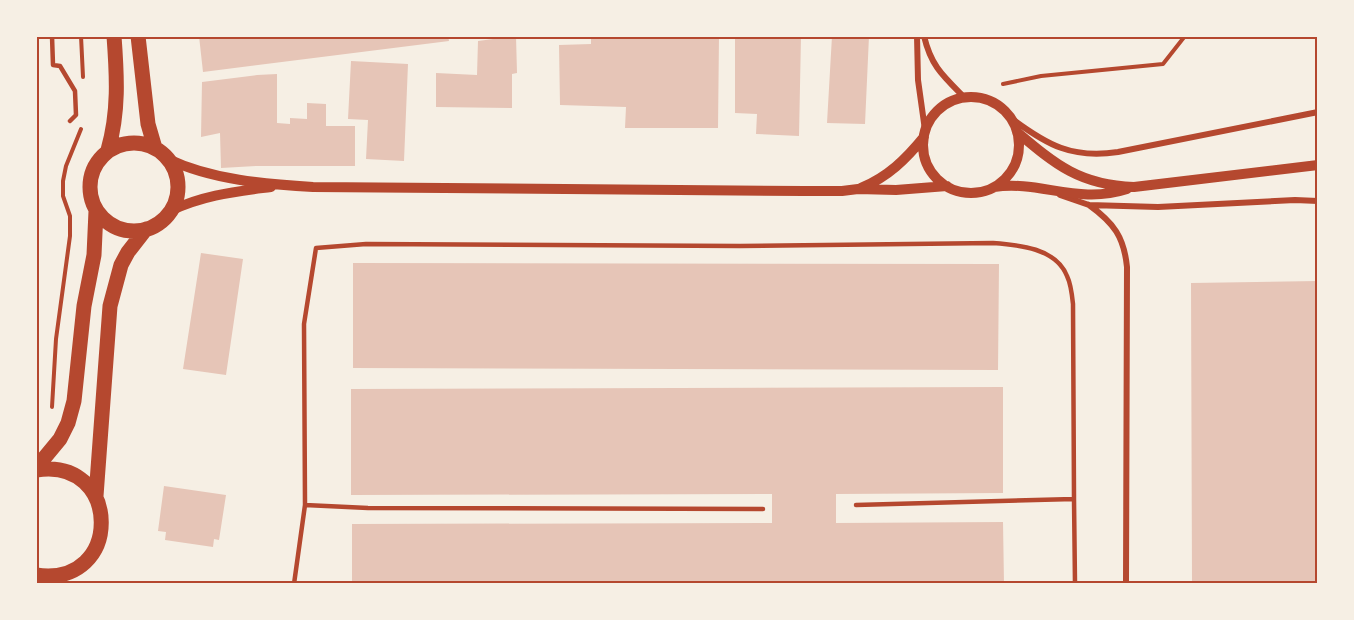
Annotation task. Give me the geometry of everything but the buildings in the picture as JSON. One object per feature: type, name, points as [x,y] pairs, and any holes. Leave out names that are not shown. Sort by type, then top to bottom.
[{"type":"main road","points":[[108,150],[116,111],[114,36]]},
{"type":"main road","points":[[138,36],[148,124],[155,148]]},
{"type":"main road","points":[[36,469],[60,439],[68,423],[74,401],[84,306],[94,255],[96,211],[89,190],[91,175],[97,161],[108,150],[132,142],[155,148],[168,159],[174,170],[178,182],[176,200],[160,222],[146,230],[128,252],[110,306],[96,496],[102,520],[101,537],[94,552],[83,564],[72,571],[60,576],[36,575]]},
{"type":"main road","points":[[96,211],[113,226],[124,230],[146,230]]},
{"type":"main road","points":[[36,469],[55,469],[74,475],[83,481],[96,496]]},
{"type":"main road","points":[[75,584],[83,564]]},
{"type":"street","points":[[916,36],[926,162],[934,176],[947,186],[970,193],[994,187],[1011,186],[1088,195],[1112,193],[1134,187],[1318,165]]},
{"type":"street","points":[[924,36],[928,54],[941,73],[964,97]]},
{"type":"street","points":[[858,189],[887,175],[904,161],[925,134],[937,110],[964,97],[979,98],[994,103],[1011,118],[1054,146],[1079,154],[1097,155],[1153,146],[1318,112]]},
{"type":"street","points":[[994,187],[1006,177],[1015,163],[1018,147],[1017,132],[1011,118]]},
{"type":"street","points":[[1017,132],[1042,153],[1076,175],[1101,184],[1134,187]]},
{"type":"street","points":[[168,159],[189,169],[285,185]]},
{"type":"street","points":[[170,211],[189,202],[213,195],[285,185],[804,192],[858,189],[896,190],[947,186]]},
{"type":"street","points":[[1052,191],[1089,206],[1108,221],[1119,233],[1125,249],[1127,267],[1126,584]]},
{"type":"street","points":[[1089,206],[1158,207],[1295,200],[1318,201]]},
{"type":"lane","points":[[52,36],[53,65],[60,66],[75,91],[76,115],[70,121]]},
{"type":"lane","points":[[294,584],[305,505],[304,324],[316,248],[366,244],[740,246],[993,243],[1043,252],[1060,264],[1070,282],[1073,304],[1075,584]]},
{"type":"lane","points":[[856,505],[1074,499]]},
{"type":"lane","points":[[305,505],[368,508],[763,509]]},
{"type":"path","points":[[81,36],[83,81]]},
{"type":"path","points":[[1003,84],[1041,76],[1163,64],[1185,36]]},
{"type":"path","points":[[51,412],[56,339],[70,236],[70,216],[63,196],[63,181],[68,161],[82,128]]}]
